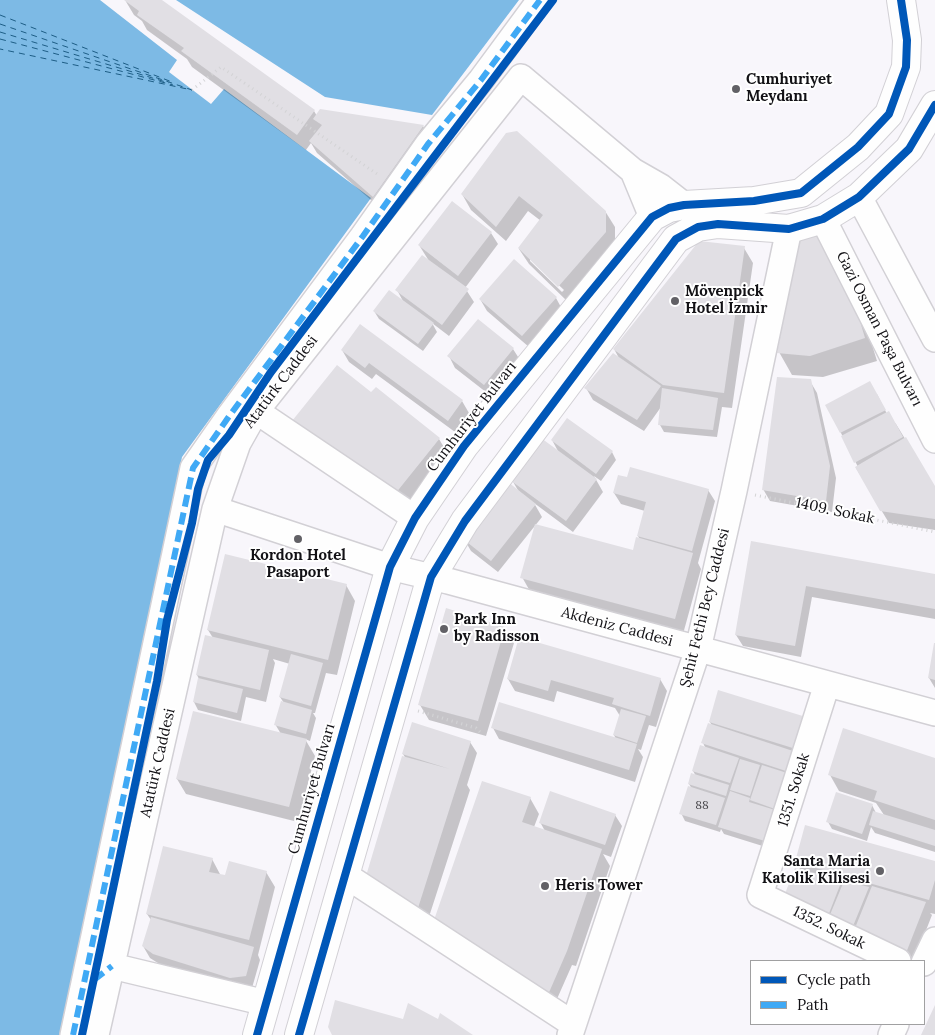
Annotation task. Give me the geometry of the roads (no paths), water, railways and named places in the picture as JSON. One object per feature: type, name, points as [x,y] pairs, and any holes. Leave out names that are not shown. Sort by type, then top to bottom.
[{"type":"main road","name":"Cumhuriyet Bulvarı","points":[[257,1035],[390,567],[416,518],[464,446],[652,216],[669,208],[684,205],[754,200],[801,193],[858,147],[889,114],[906,67],[907,40],[901,0]]},
{"type":"main road","points":[[299,1035],[431,576],[465,521],[676,239],[698,227],[718,224],[789,229],[823,219],[859,197],[909,149],[935,105]]},
{"type":"main road","points":[[652,216],[676,239]]},
{"type":"street","points":[[73,1035],[193,468],[428,144],[481,80],[540,0]]},
{"type":"street","name":"Atatürk Caddesi","points":[[96,1035],[215,509],[238,443],[256,411],[521,77],[633,171],[661,187],[684,205]]},
{"type":"street","name":"Atatürk Caddesi","points":[[633,171],[652,216]]},
{"type":"street","points":[[859,197],[935,339]]},
{"type":"street","name":"Gazi Osman Paşa Bulvarı","points":[[823,219],[935,440]]},
{"type":"street","name":"Şehit Fethi Bey Caddesi","points":[[572,1030],[698,649],[734,491],[789,229]]},
{"type":"street","points":[[256,411],[416,518]]},
{"type":"street","name":"Akdeniz Caddesi","points":[[215,509],[390,567],[431,576],[935,713]]},
{"type":"street","name":"1351. Sokak","points":[[760,895],[827,684]]},
{"type":"street","points":[[345,875],[572,1030]]},
{"type":"street","name":"1352. Sokak","points":[[760,895],[896,960]]},
{"type":"street","points":[[925,961],[935,940]]},
{"type":"street","points":[[112,966],[266,1003]]},
{"type":"water","points":[[0,0],[100,0],[177,60],[169,72],[211,104],[224,89],[371,198],[182,457],[115,786],[61,1035],[0,1035]]},
{"type":"water","points":[[176,0],[519,0],[432,115],[325,97]]},
{"type":"place","name":"Cumhuriyet Meydanı","points":[[736,89]]},
{"type":"place","name":"Mövenpick Hotel İzmir","points":[[675,301]]},
{"type":"place","name":"Kordon Hotel Pasaport","points":[[298,539]]},
{"type":"place","name":"Park Inn by Radisson","points":[[444,629]]},
{"type":"place","name":"Santa Maria Katolik Kilisesi","points":[[880,871]]},
{"type":"place","name":"Heris Tower","points":[[545,886]]}]
